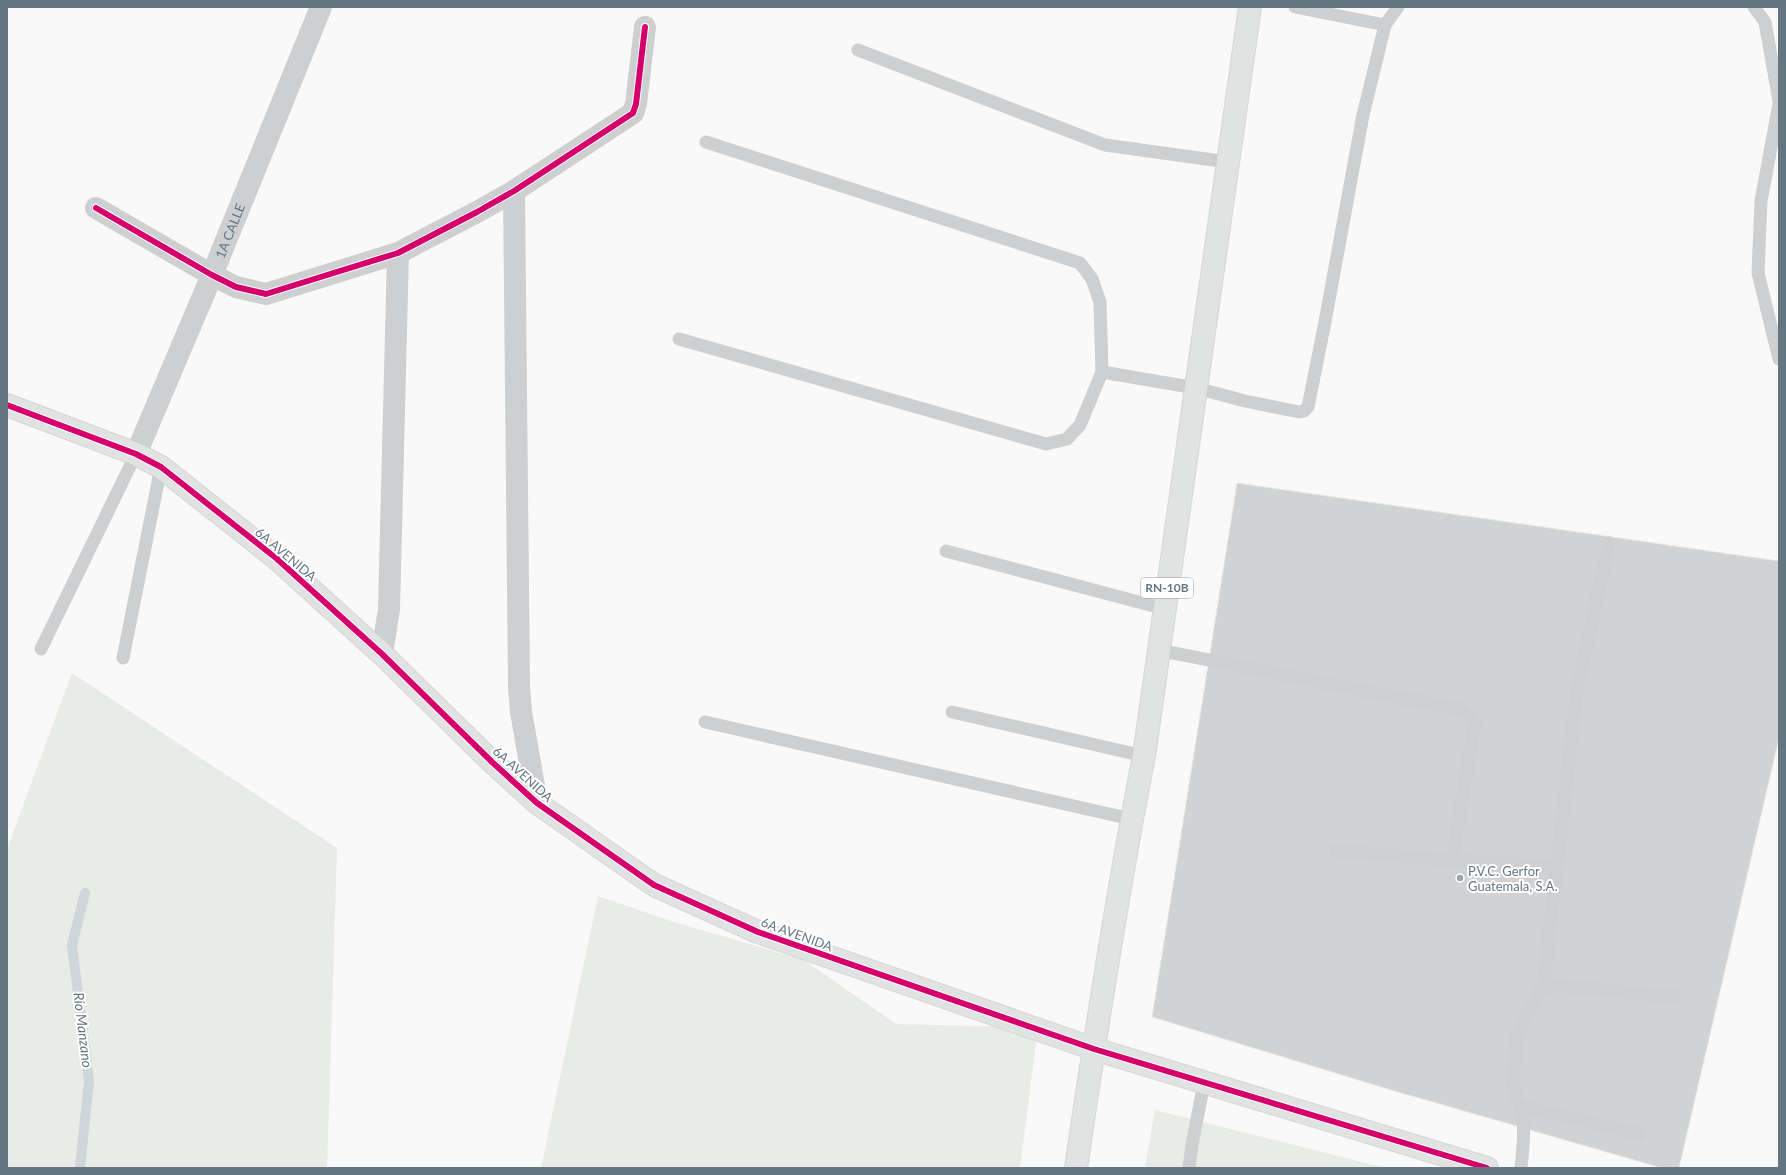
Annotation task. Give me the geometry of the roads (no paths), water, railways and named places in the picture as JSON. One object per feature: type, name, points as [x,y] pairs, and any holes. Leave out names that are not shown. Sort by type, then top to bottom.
[{"type":"street","name":"1A CALLE","points":[[136,454],[212,275],[321,7]]},
{"type":"street","name":"RN-10B","points":[[1076,1168],[1094,1049],[1132,819],[1144,756],[1250,7]]},
{"type":"street","points":[[96,208],[212,275],[236,287],[266,294],[398,252],[477,212],[514,191],[633,113],[636,104],[645,27]]},
{"type":"street","points":[[514,191],[519,687],[521,712],[537,803]]},
{"type":"street","points":[[382,654],[389,609],[398,252]]},
{"type":"street","name":"6A AVENIDA","points":[[7,405],[136,454],[161,467],[276,558],[382,654],[492,762],[537,803],[654,885],[758,932],[1094,1049],[1487,1168]]},
{"type":"lane","points":[[1295,7],[1385,25]]},
{"type":"lane","points":[[1102,372],[1196,388],[1245,401],[1299,412],[1304,411],[1308,407],[1363,115],[1385,25],[1398,7]]},
{"type":"lane","points":[[1754,7],[1765,22],[1779,101]]},
{"type":"lane","points":[[858,50],[1105,145],[1228,162]]},
{"type":"lane","points":[[1779,104],[1761,201],[1758,273],[1779,359]]},
{"type":"lane","points":[[679,339],[1046,444],[1067,439],[1080,425],[1102,372],[1100,302],[1092,279],[1080,263],[706,142]]},
{"type":"lane","points":[[41,649],[136,454]]},
{"type":"lane","points":[[123,658],[161,467]]},
{"type":"lane","points":[[1521,1168],[1524,1131],[1523,1115],[1513,1086],[1516,1039],[1530,1008],[1544,987],[1576,690],[1609,543]]},
{"type":"lane","points":[[946,551],[1165,609]]},
{"type":"lane","points":[[1158,650],[1463,710],[1470,715],[1475,721],[1452,860]]},
{"type":"lane","points":[[952,712],[1144,756]]},
{"type":"lane","points":[[705,722],[1132,819]]},
{"type":"lane","points":[[1336,851],[1556,866]]},
{"type":"lane","points":[[1544,987],[1560,986],[1675,997]]},
{"type":"lane","points":[[1189,1168],[1204,1083]]},
{"type":"lane","points":[[1520,1106],[1640,1134]]},
{"type":"waterway","name":"Río Manzano","points":[[80,1168],[89,1081],[72,945],[85,893]]},
{"type":"place","name":"P.V.C. Gerfor Guatemala, S.A.","points":[[1460,878]]}]
